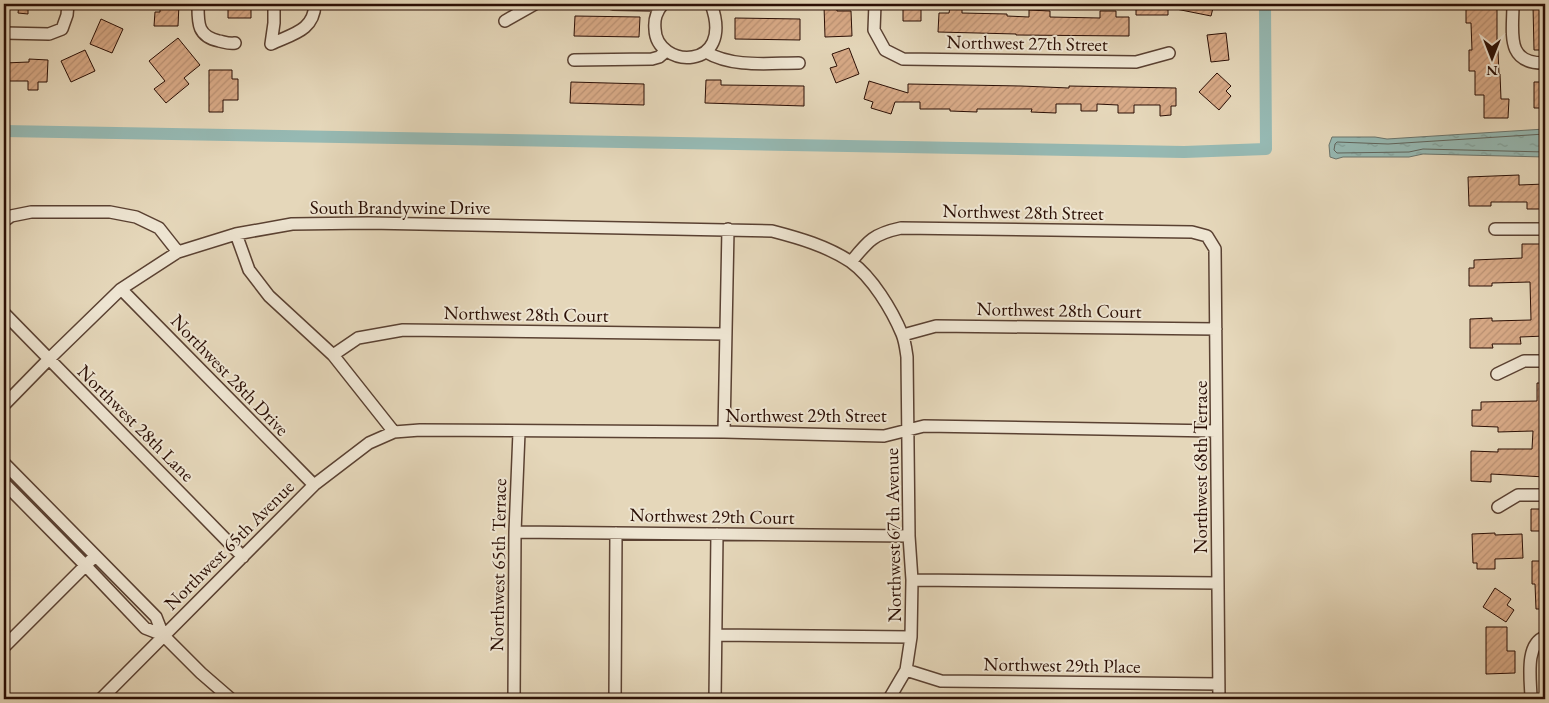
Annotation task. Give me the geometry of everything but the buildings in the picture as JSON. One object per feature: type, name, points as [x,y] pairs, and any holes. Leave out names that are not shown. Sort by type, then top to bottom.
[{"type":"street","points":[[4,33],[49,34],[62,29],[67,15],[68,4]]},
{"type":"street","points":[[198,4],[198,22],[201,32],[211,39],[229,44],[234,43]]},
{"type":"street","points":[[274,4],[271,44],[306,27],[312,21],[314,4]]},
{"type":"street","points":[[505,21],[535,4]]},
{"type":"street","points":[[613,4],[662,4],[654,20],[655,33],[659,45],[665,52],[684,56],[694,56],[706,52],[714,42],[717,30],[716,17],[711,4],[719,4]]},
{"type":"street","name":"Northwest 27th Street","points":[[875,4],[874,30],[885,50],[903,59],[1136,62],[1169,53]]},
{"type":"street","points":[[1513,4],[1514,47],[1519,56],[1532,63],[1545,63]]},
{"type":"street","points":[[574,60],[652,59],[659,57],[665,52]]},
{"type":"street","points":[[706,52],[718,59],[730,62],[799,63]]},
{"type":"street","points":[[4,222],[11,216],[31,212],[110,212],[136,217],[159,228],[178,252]]},
{"type":"street","name":"South Brandywine Drive","points":[[4,405],[122,289],[178,252],[236,234],[292,224],[369,223],[772,231],[812,242],[851,262]]},
{"type":"street","name":"Northwest 28th Street","points":[[851,262],[868,242],[882,232],[901,228],[1192,232],[1207,236]]},
{"type":"street","points":[[724,432],[728,229]]},
{"type":"street","points":[[1495,229],[1545,229]]},
{"type":"street","points":[[236,234],[249,270],[268,296],[333,355],[394,432]]},
{"type":"street","name":"Northwest 68th Terrace","points":[[1207,236],[1216,249],[1219,699]]},
{"type":"street","name":"Northwest 67th Avenue","points":[[851,262],[870,282],[889,309],[903,336],[908,357],[909,536],[912,580],[911,637],[906,670],[889,699]]},
{"type":"street","name":"Northwest 28th Drive","points":[[122,289],[314,485]]},
{"type":"street","name":"Northwest 28th Lane","points":[[4,313],[243,557]]},
{"type":"street","name":"Northwest 28th Court","points":[[903,336],[936,326],[1216,329]]},
{"type":"street","name":"Northwest 28th Court","points":[[333,355],[358,338],[403,330],[725,334]]},
{"type":"street","points":[[1497,374],[1524,361],[1545,361]]},
{"type":"street","name":"Northwest 29th Street","points":[[394,432],[420,430],[724,432],[884,436],[924,426],[1216,431]]},
{"type":"street","name":"Northwest 65th Avenue","points":[[101,699],[314,485],[369,443],[394,432]]},
{"type":"street","name":"Northwest 65th Terrace","points":[[514,699],[515,532],[519,432]]},
{"type":"street","points":[[4,463],[156,617],[164,635],[200,673],[231,699]]},
{"type":"street","points":[[19,479],[5,489],[85,565],[145,628],[164,635]]},
{"type":"street","points":[[1498,507],[1518,495],[1545,495]]},
{"type":"street","name":"Northwest 29th Court","points":[[515,532],[909,536]]},
{"type":"street","points":[[615,699],[616,533]]},
{"type":"street","points":[[715,699],[717,534]]},
{"type":"street","points":[[4,647],[96,556]]},
{"type":"street","points":[[912,580],[1218,583]]},
{"type":"street","points":[[716,635],[911,637]]},
{"type":"street","points":[[1531,699],[1530,659],[1534,646],[1541,639],[1545,638]]},
{"type":"street","name":"Northwest 29th Place","points":[[906,670],[941,682],[1219,684]]},
{"type":"water","points":[[1545,129],[1545,157],[1423,154],[1409,157],[1343,157],[1336,159],[1330,157],[1329,145],[1332,137],[1375,137],[1387,139]]},
{"type":"waterway","points":[[4,131],[1184,152],[1266,149],[1265,4]]}]
